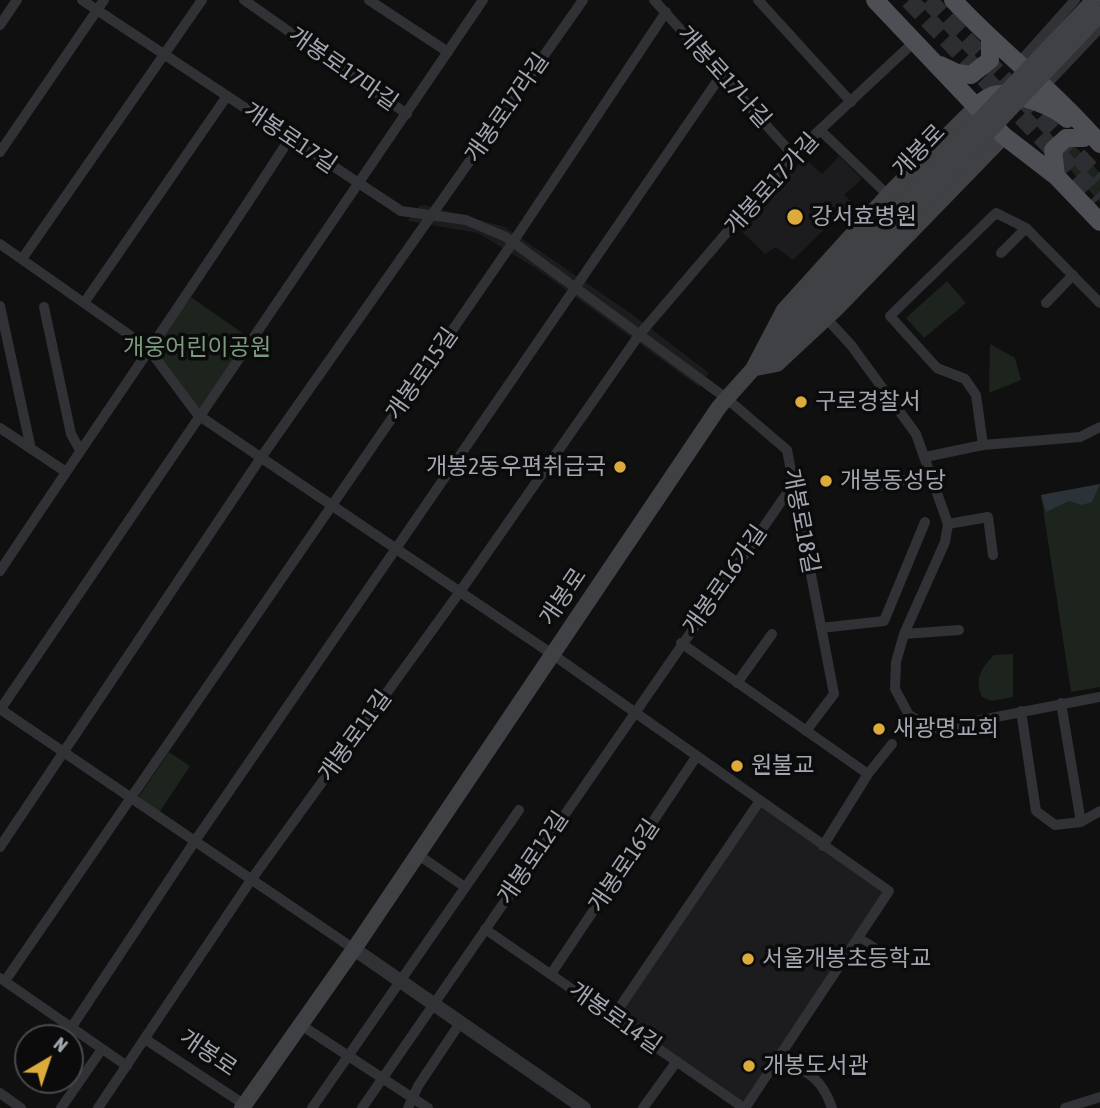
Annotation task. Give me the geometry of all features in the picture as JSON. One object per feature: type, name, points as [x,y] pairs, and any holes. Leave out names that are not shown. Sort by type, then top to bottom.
[{"type":"main road","points":[[875,0],[1004,136],[1056,176],[1100,222]]},
{"type":"main road","points":[[953,0],[1017,65],[1046,85],[1092,141],[1100,155]]},
{"type":"main road","name":"개봉로","points":[[822,314],[898,217],[1094,0]]},
{"type":"main road","name":"개봉로","points":[[248,1105],[726,398],[794,317],[898,217],[1100,14]]},
{"type":"main road","points":[[933,62],[957,74],[971,75],[990,60],[990,40]]},
{"type":"main road","points":[[753,369],[784,310],[888,195],[983,100],[999,94],[1045,104],[1060,113],[1092,141]]},
{"type":"main road","points":[[753,369],[777,364],[822,314],[1004,136]]},
{"type":"main road","points":[[1056,176],[1053,150],[1066,138],[1092,141]]},
{"type":"street","points":[[0,25],[17,0]]},
{"type":"street","name":"개봉로17길","points":[[82,0],[401,211],[466,220],[513,242],[726,398]]},
{"type":"street","points":[[0,152],[104,0]]},
{"type":"street","points":[[22,259],[202,0]]},
{"type":"street","name":"개봉로17마길","points":[[244,0],[407,114]]},
{"type":"street","points":[[369,0],[448,52]]},
{"type":"street","points":[[384,10],[391,0]]},
{"type":"street","name":"개봉로17마길","points":[[360,184],[483,0]]},
{"type":"street","name":"개봉로17라길","points":[[430,215],[583,0]]},
{"type":"street","name":"개봉로17나길","points":[[654,0],[793,155]]},
{"type":"street","points":[[758,0],[851,102]]},
{"type":"street","points":[[1017,65],[1075,0]]},
{"type":"street","points":[[513,242],[666,12]]},
{"type":"street","points":[[1046,85],[1100,28]]},
{"type":"street","name":"개봉로17가길","points":[[639,335],[793,155],[914,42]]},
{"type":"street","points":[[74,1024],[195,841],[722,74]]},
{"type":"street","points":[[84,303],[227,96]]},
{"type":"street","points":[[820,130],[888,195]]},
{"type":"street","points":[[0,571],[148,348],[190,293],[290,138]]},
{"type":"street","points":[[360,184],[198,415],[0,710],[584,1108]]},
{"type":"street","points":[[983,445],[976,395],[965,379],[937,368],[890,316],[996,213],[1026,228],[1100,303]]},
{"type":"street","points":[[0,847],[260,459],[430,215]]},
{"type":"street","points":[[1001,253],[1026,228]]},
{"type":"street","name":"개봉로15길","points":[[331,506],[513,242]]},
{"type":"street","points":[[0,244],[148,348],[198,415],[552,654],[823,846],[868,774],[892,744]]},
{"type":"street","points":[[1046,303],[1073,275]]},
{"type":"street","points":[[0,306],[31,449]]},
{"type":"street","points":[[44,307],[71,435],[80,450]]},
{"type":"street","points":[[822,314],[871,370],[916,434],[948,524],[945,542],[904,634],[896,662],[895,689],[909,715],[934,729],[1100,697]]},
{"type":"street","points":[[459,593],[639,335]]},
{"type":"street","name":"개봉로18길","points":[[726,398],[787,450],[834,694],[806,731]]},
{"type":"street","points":[[925,457],[983,445],[1080,437],[1100,427]]},
{"type":"street","points":[[0,428],[66,472]]},
{"type":"street","points":[[876,487],[929,474]]},
{"type":"street","name":"개봉로16가길","points":[[633,712],[794,483]]},
{"type":"street","points":[[65,1024],[3,980],[132,798],[331,506]]},
{"type":"street","points":[[948,524],[988,517],[993,555]]},
{"type":"street","points":[[821,628],[884,621],[925,522]]},
{"type":"street","name":"개봉로11길","points":[[98,1108],[251,880],[459,593]]},
{"type":"street","points":[[904,634],[959,630]]},
{"type":"street","points":[[737,682],[772,634]]},
{"type":"street","name":"개봉로16가길","points":[[681,643],[868,774]]},
{"type":"street","points":[[1061,703],[1081,822]]},
{"type":"street","points":[[1021,711],[1036,811],[1055,825],[1081,822],[1100,811]]},
{"type":"street","name":"개봉로12길","points":[[362,1108],[633,712]]},
{"type":"street","name":"개봉로16길","points":[[551,974],[696,757]]},
{"type":"street","points":[[613,1017],[759,802]]},
{"type":"street","name":"개봉로12길","points":[[312,1108],[519,810]]},
{"type":"street","name":"개봉로14길","points":[[485,929],[744,1108],[889,891],[823,846]]},
{"type":"street","points":[[417,854],[465,887]]},
{"type":"street","points":[[858,937],[883,952]]},
{"type":"street","points":[[411,1103],[418,1086],[460,1023]]},
{"type":"street","points":[[301,1025],[383,1078],[411,1103],[428,1108]]},
{"type":"street","points":[[84,1037],[127,1066]]},
{"type":"street","name":"개봉로","points":[[145,1039],[248,1105]]},
{"type":"street","points":[[61,1108],[102,1049]]},
{"type":"street","points":[[778,1058],[815,1076],[826,1091],[832,1108]]},
{"type":"street","points":[[643,1108],[677,1062]]},
{"type":"street","points":[[0,1093],[21,1108]]},
{"type":"street","points":[[1065,1108],[1100,1097]]},
{"type":"shaded area","name":"강서효병원","points":[[839,156],[862,179],[844,195],[852,202],[793,260],[776,247],[765,254],[741,231],[804,158],[822,174]]},
{"type":"shaded area","points":[[424,205],[505,227],[633,315],[709,373],[699,387],[537,269],[478,233],[408,221],[419,206]]},
{"type":"shaded area","points":[[1100,484],[1092,502],[1082,505],[1069,501],[1046,512],[1041,495]]},
{"type":"shaded area","name":"서울개봉초등학교","points":[[759,802],[889,891],[745,1108],[613,1017]]},
{"type":"green space","points":[[1075,146],[1100,173],[1100,202],[1062,161],[1061,150]]},
{"type":"green space","points":[[947,281],[966,303],[924,338],[906,318]]},
{"type":"green space","name":"개웅어린이공원","points":[[191,297],[248,337],[198,410],[152,347]]},
{"type":"green space","points":[[990,344],[1015,358],[1021,380],[989,393]]},
{"type":"green space","points":[[1100,484],[1100,687],[1071,692],[1041,495]]},
{"type":"green space","points":[[1013,654],[1013,697],[992,701],[982,697],[979,679],[986,665],[994,655]]},
{"type":"green space","points":[[169,752],[190,766],[157,816],[136,801]]},
{"type":"tunnel","points":[[909,0],[1100,198]]},
{"type":"tunnel","points":[[928,0],[1100,179]]},
{"type":"place","name":"강서효병원","points":[[795,217]]},
{"type":"place","name":"구로경찰서","points":[[801,402]]},
{"type":"place","name":"개봉2동우편취급국","points":[[620,467]]},
{"type":"place","name":"개봉동성당","points":[[826,481]]},
{"type":"place","name":"새광명교회","points":[[879,729]]},
{"type":"place","name":"원불교","points":[[737,766]]},
{"type":"place","name":"서울개봉초등학교","points":[[748,959]]},
{"type":"place","name":"개봉도서관","points":[[749,1066]]}]
